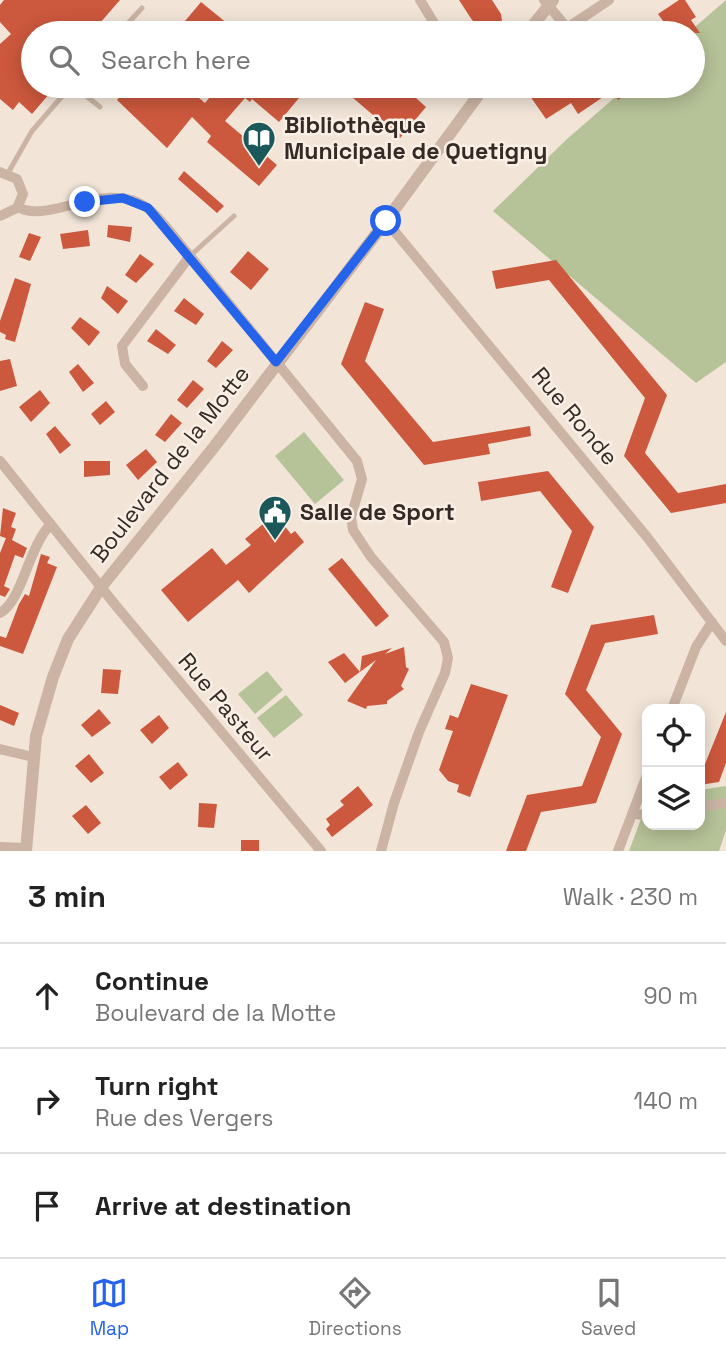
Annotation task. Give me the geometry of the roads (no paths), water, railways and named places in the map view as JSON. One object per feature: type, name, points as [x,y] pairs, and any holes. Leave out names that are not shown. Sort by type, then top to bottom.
[{"type":"street","points":[[421,0],[433,21]]},
{"type":"street","points":[[578,21],[609,0]]},
{"type":"street","points":[[536,21],[549,2],[562,21]]},
{"type":"street","name":"Boulevard de la Motte","points":[[0,847],[26,850],[33,757],[52,677],[68,639],[102,586],[214,447],[276,362],[386,221],[468,98]]},
{"type":"street","points":[[4,173],[21,186],[18,207]]},
{"type":"street","points":[[0,216],[18,207],[33,212],[123,198],[148,208],[357,461],[362,479],[351,517],[357,538],[444,642],[447,650],[445,673],[419,732],[394,803],[381,851]]},
{"type":"street","name":"Rue Ronde","points":[[386,221],[648,537],[726,641]]},
{"type":"street","points":[[143,386],[125,364],[122,346],[190,256]]},
{"type":"street","name":"Rue Pasteur","points":[[0,461],[321,851]]},
{"type":"street","points":[[0,613],[12,602],[38,537],[51,524]]},
{"type":"street","points":[[674,704],[696,648],[712,622]]},
{"type":"street","points":[[0,749],[33,757]]},
{"type":"street","points":[[618,851],[642,788]]},
{"type":"street","points":[[705,806],[726,803]]},
{"type":"street","points":[[632,813],[642,815]]},
{"type":"lane","points":[[130,21],[142,8]]},
{"type":"lane","points":[[4,173],[32,131],[62,98]]},
{"type":"lane","points":[[88,98],[100,107]]},
{"type":"lane","points":[[190,256],[234,216]]},
{"type":"place","name":"Bibliothèque Municipale de Quetigny","points":[[259,168]]},
{"type":"place","name":"Salle de Sport","points":[[275,542]]}]
